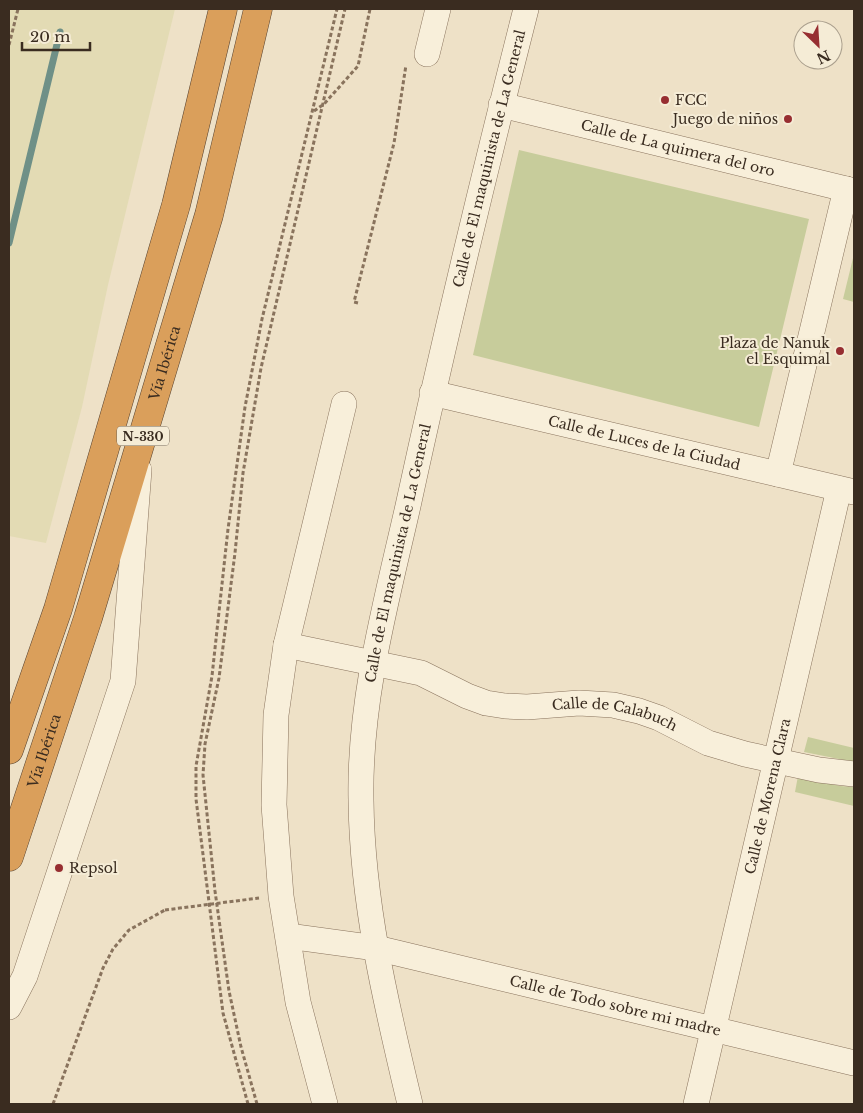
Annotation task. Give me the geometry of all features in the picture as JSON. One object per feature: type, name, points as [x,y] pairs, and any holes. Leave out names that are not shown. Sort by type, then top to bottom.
[{"type":"highway","name":"N-330","points":[[9,750],[58,609],[176,205],[223,9]]},
{"type":"highway","name":"Vía Ibérica","points":[[9,857],[88,618],[209,216],[258,9]]},
{"type":"street","points":[[417,55],[438,9]]},
{"type":"street","name":"Calle de El maquinista de La General","points":[[410,1104],[384,998],[363,846],[361,800],[364,717],[374,662],[432,393],[526,9]]},
{"type":"street","name":"Calle de La quimera del oro","points":[[502,105],[850,190]]},
{"type":"street","points":[[778,474],[850,190]]},
{"type":"street","name":"Calle de Luces de la Ciudad","points":[[432,393],[847,490]]},
{"type":"street","points":[[325,1104],[298,1002],[281,896],[274,805],[276,715],[286,646],[344,404]]},
{"type":"street","points":[[9,1007],[25,976],[123,681],[140,446]]},
{"type":"street","name":"Calle de Morena Clara","points":[[696,1104],[776,761],[847,490]]},
{"type":"street","name":"Calle de Calabuch","points":[[286,646],[374,662],[421,673],[467,696],[486,703],[527,707],[587,704],[613,705],[659,718],[708,743],[745,754],[819,770],[854,774]]},
{"type":"street","name":"Calle de Todo sobre mi madre","points":[[288,936],[376,948],[854,1062]]},
{"type":"path","points":[[9,45],[18,9]]},
{"type":"path","points":[[248,1104],[223,1012],[196,798],[196,766],[212,676],[228,529],[245,406],[262,319],[337,9]]},
{"type":"path","points":[[257,1104],[241,1047],[229,991],[215,891],[203,775],[205,744],[219,678],[243,472],[261,368],[345,9]]},
{"type":"path","points":[[312,112],[324,104],[358,66],[370,9]]},
{"type":"path","points":[[358,303],[354,302],[417,55]]},
{"type":"path","points":[[53,1104],[103,968],[113,949],[129,930],[165,910],[259,898]]},
{"type":"shaded area","points":[[9,9],[175,9],[108,285],[82,407],[46,543],[9,536]]},
{"type":"green space","points":[[519,150],[809,219],[759,427],[473,355]]},
{"type":"green space","points":[[854,254],[854,302],[843,299]]},
{"type":"green space","points":[[808,737],[854,748],[854,762],[804,752]]},
{"type":"green space","points":[[798,776],[840,786],[854,787],[854,806],[795,792]]},
{"type":"waterway","points":[[9,243],[60,32]]},
{"type":"place","name":"FCC","points":[[665,100]]},
{"type":"place","name":"Juego de niños","points":[[788,119]]},
{"type":"place","name":"Plaza de Nanuk el Esquimal","points":[[840,351]]},
{"type":"place","name":"Repsol","points":[[59,868]]}]
